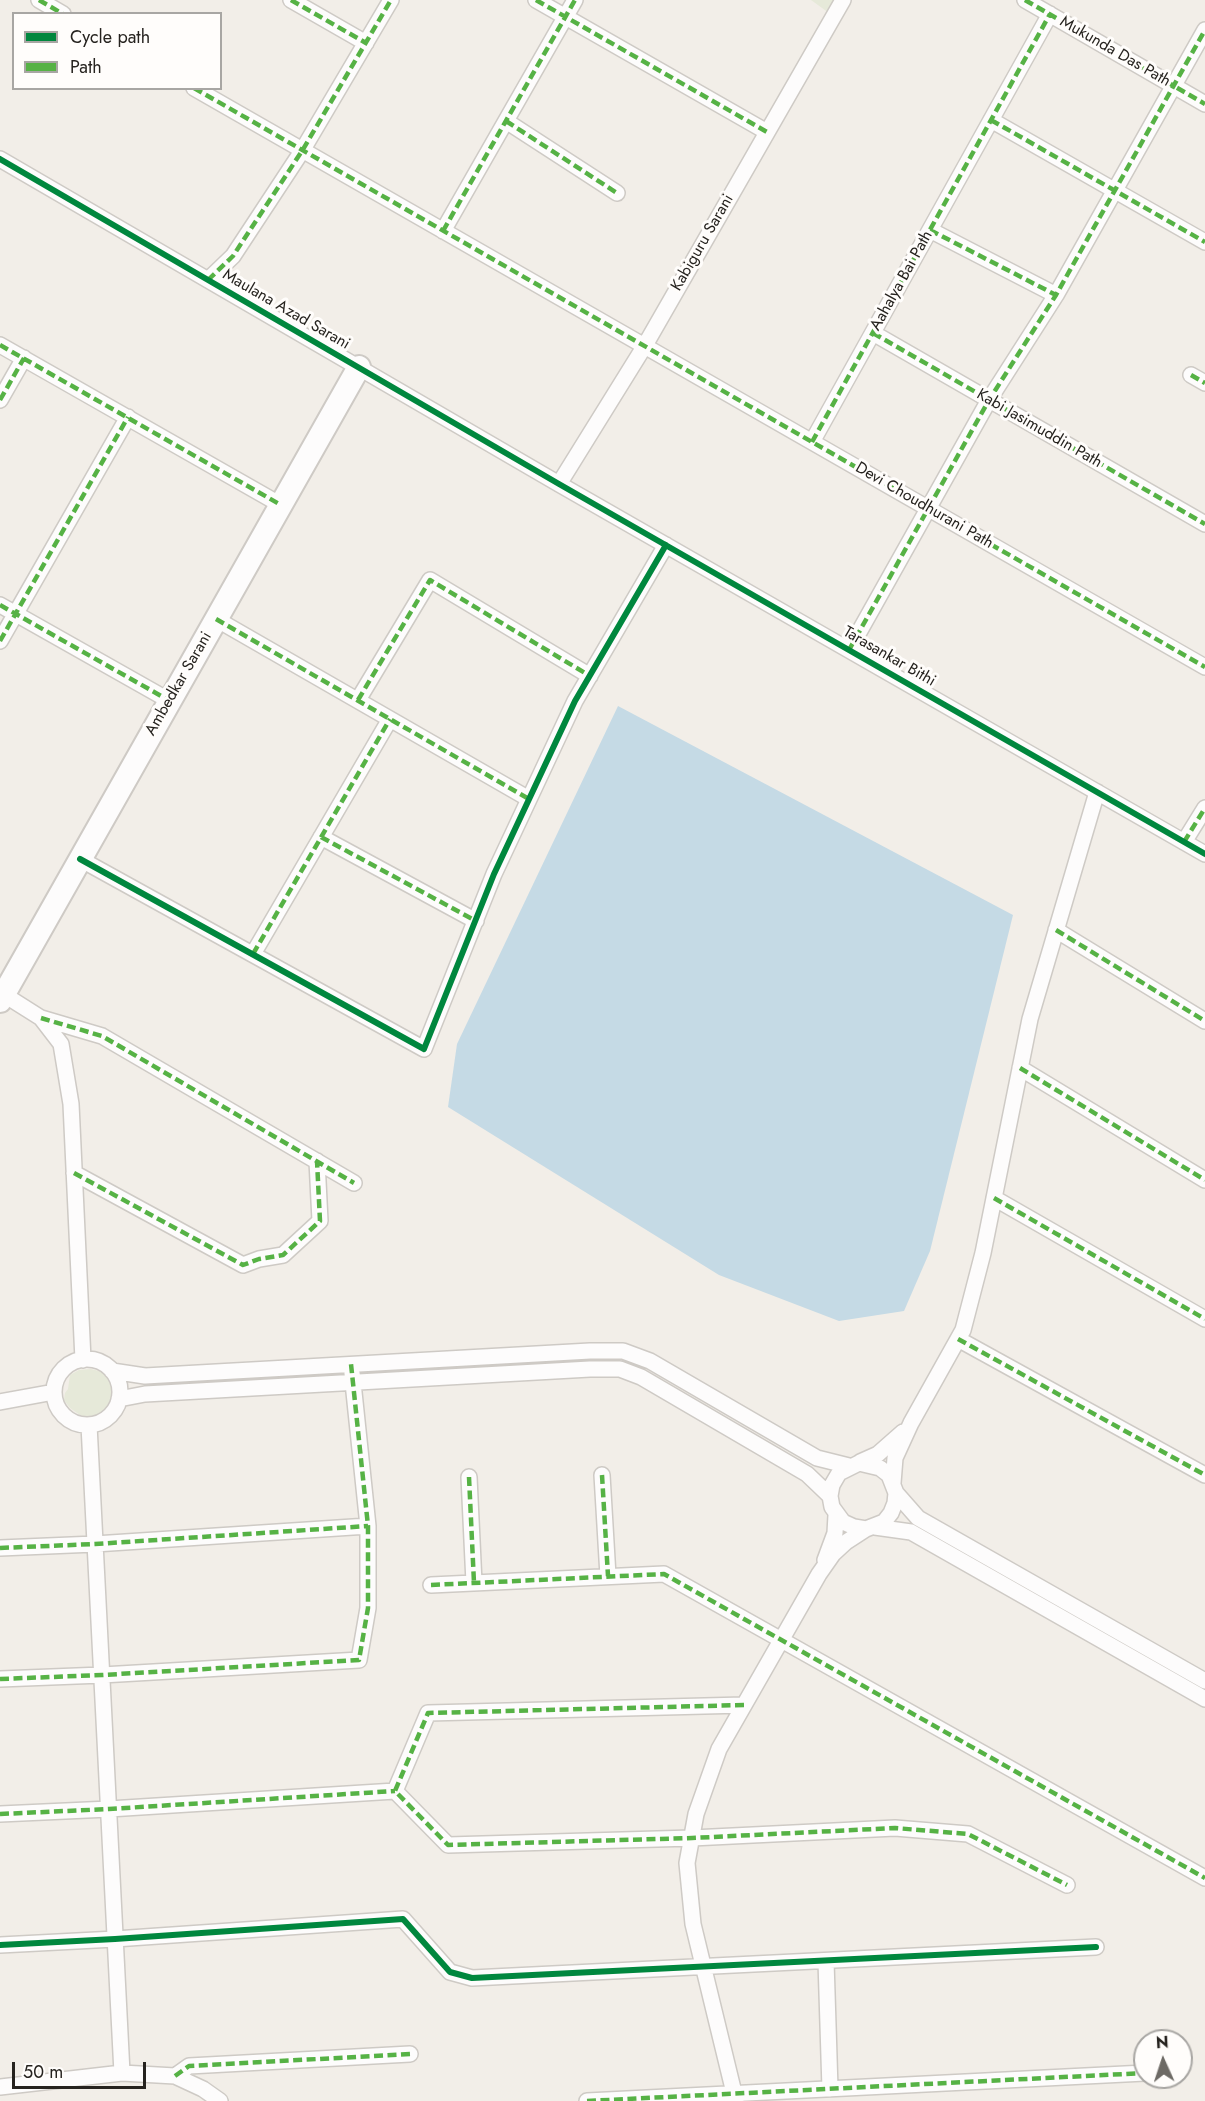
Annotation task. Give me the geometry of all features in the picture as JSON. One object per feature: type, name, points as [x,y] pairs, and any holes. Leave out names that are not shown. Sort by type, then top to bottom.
[{"type":"street","points":[[39,0],[60,12]]},
{"type":"street","points":[[291,0],[366,43]]},
{"type":"street","points":[[208,280],[233,256],[302,151],[391,0]]},
{"type":"street","points":[[536,0],[767,132]]},
{"type":"street","points":[[443,231],[576,0]]},
{"type":"street","name":"Kabiguru Sarani","points":[[559,484],[644,346],[843,0]]},
{"type":"street","name":"Mukunda Das Path","points":[[1025,0],[1205,104]]},
{"type":"street","name":"Aahalya Bai Path","points":[[812,442],[1050,14]]},
{"type":"street","points":[[849,650],[989,400],[1056,295],[1205,30]]},
{"type":"street","name":"Devi Choudhurani Path","points":[[197,90],[1205,667]]},
{"type":"street","points":[[991,120],[1205,242]]},
{"type":"street","points":[[506,122],[617,193]]},
{"type":"street","name":"Maulana Azad Sarani","points":[[0,159],[559,484]]},
{"type":"street","points":[[930,230],[1056,295]]},
{"type":"street","name":"Kabi Jasimuddin Path","points":[[873,333],[1205,524]]},
{"type":"street","points":[[0,345],[281,505]]},
{"type":"street","points":[[0,400],[24,358]]},
{"type":"street","name":"Ambedkar Sarani","points":[[1,996],[359,367]]},
{"type":"street","points":[[0,641],[128,417]]},
{"type":"street","name":"Tarasankar Bithi","points":[[559,484],[1205,854]]},
{"type":"street","points":[[80,859],[424,1049],[494,874],[575,701],[666,545]]},
{"type":"street","points":[[358,700],[430,580],[590,676]]},
{"type":"street","points":[[0,604],[170,701]]},
{"type":"street","points":[[216,619],[529,799]]},
{"type":"street","points":[[253,954],[390,719]]},
{"type":"street","points":[[819,1574],[840,1548],[870,1528],[884,1522],[891,1513],[895,1503],[895,1458],[911,1423],[958,1340],[966,1319],[994,1198],[1030,1019],[1097,792]]},
{"type":"street","points":[[1184,842],[1205,808]]},
{"type":"street","points":[[321,837],[476,921]]},
{"type":"street","points":[[1056,930],[1205,1021]]},
{"type":"street","points":[[1,996],[41,1018],[102,1036],[354,1183]]},
{"type":"street","points":[[41,1018],[61,1044],[71,1104],[83,1360]]},
{"type":"street","points":[[1020,1068],[1205,1180]]},
{"type":"street","points":[[74,1173],[243,1265],[259,1259],[283,1255],[320,1221],[317,1161]]},
{"type":"street","points":[[994,1198],[1205,1319]]},
{"type":"street","points":[[958,1340],[1205,1475]]},
{"type":"street","points":[[112,1371],[120,1390],[115,1409],[107,1418],[89,1425],[78,1424],[67,1418],[56,1404],[54,1392],[56,1381],[63,1370],[83,1360],[95,1360],[112,1371],[145,1376],[623,1351],[650,1361],[817,1458],[880,1468],[889,1475],[895,1488],[918,1518],[1205,1681]]},
{"type":"street","points":[[0,1679],[359,1660],[368,1608],[368,1526],[351,1364]]},
{"type":"street","points":[[119,1399],[145,1394],[620,1369],[641,1377],[807,1474],[830,1496]]},
{"type":"street","points":[[0,1402],[54,1392]]},
{"type":"street","points":[[736,2098],[693,1924],[687,1863],[696,1814],[719,1749],[819,1574],[835,1533],[836,1515],[830,1496],[832,1485],[840,1473],[878,1454],[911,1423]]},
{"type":"street","points":[[89,1425],[122,2073]]},
{"type":"street","points":[[603,1475],[608,1576]]},
{"type":"street","points":[[470,1477],[474,1583]]},
{"type":"street","points":[[836,1515],[843,1522],[854,1527],[911,1532],[1205,1699]]},
{"type":"street","points":[[0,1548],[368,1526]]},
{"type":"street","points":[[431,1585],[664,1574],[1205,1878]]},
{"type":"street","points":[[394,1791],[428,1713],[744,1705]]},
{"type":"street","points":[[0,1814],[394,1791],[448,1845],[692,1838],[895,1828],[968,1834],[1067,1885]]},
{"type":"street","points":[[0,1945],[403,1919],[450,1972],[472,1978],[1096,1947]]},
{"type":"street","points":[[826,1961],[830,2089]]},
{"type":"street","points":[[175,2076],[189,2066],[410,2054]]},
{"type":"street","points":[[0,2087],[122,2073],[175,2076],[203,2089],[220,2101]]},
{"type":"street","points":[[586,2101],[736,2098],[830,2089],[1133,2074]]},
{"type":"green space","points":[[811,0],[837,0],[829,13]]},
{"type":"green space","points":[[91,1369],[103,1372],[111,1382],[115,1394],[113,1404],[103,1415],[90,1418],[80,1415],[64,1400],[70,1375],[79,1370]]},
{"type":"water","points":[[618,706],[1013,915],[930,1251],[904,1311],[839,1321],[719,1275],[448,1107],[457,1044]]},
{"type":"marked path","points":[[39,0],[60,12]]},
{"type":"marked path","points":[[291,0],[366,43]]},
{"type":"marked path","points":[[208,280],[233,256],[302,151],[391,0]]},
{"type":"marked path","points":[[536,0],[767,132]]},
{"type":"marked path","points":[[443,231],[575,0]]},
{"type":"marked path","points":[[1025,0],[1205,104]]},
{"type":"marked path","points":[[812,442],[1050,14]]},
{"type":"marked path","points":[[849,650],[989,400],[1056,295],[1205,30]]},
{"type":"marked path","points":[[197,90],[1205,667]]},
{"type":"marked path","points":[[991,120],[1205,242]]},
{"type":"marked path","points":[[506,121],[617,193]]},
{"type":"marked path","points":[[930,230],[1056,295]]},
{"type":"marked path","points":[[873,333],[1205,524]]},
{"type":"marked path","points":[[0,345],[281,505]]},
{"type":"marked path","points":[[0,400],[24,358]]},
{"type":"marked path","points":[[1191,375],[1205,383]]},
{"type":"marked path","points":[[0,641],[128,417]]},
{"type":"marked path","points":[[358,700],[430,580],[590,676]]},
{"type":"marked path","points":[[0,605],[170,701]]},
{"type":"marked path","points":[[216,619],[529,799]]},
{"type":"marked path","points":[[253,954],[390,719]]},
{"type":"marked path","points":[[1184,842],[1205,808]]},
{"type":"marked path","points":[[321,837],[476,921]]},
{"type":"marked path","points":[[1056,930],[1205,1021]]},
{"type":"marked path","points":[[41,1018],[102,1036],[354,1183]]},
{"type":"marked path","points":[[1020,1068],[1205,1180]]},
{"type":"marked path","points":[[74,1173],[243,1265],[259,1259],[283,1255],[320,1221],[317,1161]]},
{"type":"marked path","points":[[994,1198],[1205,1319]]},
{"type":"marked path","points":[[958,1339],[1205,1475]]},
{"type":"marked path","points":[[0,1679],[359,1660],[368,1608],[368,1526],[351,1364]]},
{"type":"marked path","points":[[602,1475],[608,1576]]},
{"type":"marked path","points":[[469,1477],[474,1583]]},
{"type":"marked path","points":[[0,1548],[368,1526]]},
{"type":"marked path","points":[[431,1585],[664,1574],[1205,1878]]},
{"type":"marked path","points":[[744,1705],[428,1713],[395,1791],[448,1845],[692,1838],[895,1828],[968,1834],[1067,1885]]},
{"type":"marked path","points":[[0,1814],[395,1791]]},
{"type":"marked path","points":[[175,2076],[189,2066],[410,2054]]},
{"type":"marked path","points":[[587,2101],[1133,2074]]},
{"type":"cycle path","points":[[0,159],[559,484],[1205,854]]},
{"type":"cycle path","points":[[80,859],[424,1049],[494,874],[575,701],[666,545]]},
{"type":"cycle path","points":[[0,1945],[403,1919],[450,1972],[472,1978],[1096,1947]]}]
